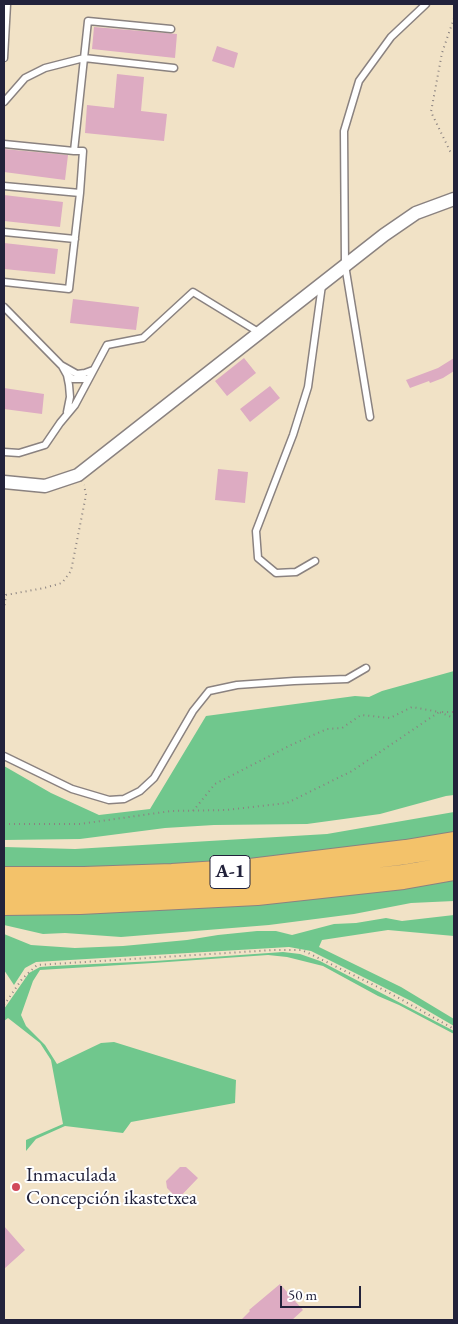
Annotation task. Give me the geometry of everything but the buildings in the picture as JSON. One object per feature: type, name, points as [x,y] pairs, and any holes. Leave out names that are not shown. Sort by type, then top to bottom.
[{"type":"highway","name":"A-1","points":[[4,879],[172,876],[250,870],[406,852],[454,844]]},
{"type":"highway","name":"A-1","points":[[4,902],[80,902],[257,893],[403,877],[454,868]]},
{"type":"street","points":[[4,482],[45,486],[82,473],[384,234],[416,213],[454,199]]},
{"type":"lane","points":[[4,58],[7,4]]},
{"type":"lane","points":[[370,417],[345,265],[344,130],[359,81],[391,36],[426,4]]},
{"type":"lane","points":[[74,151],[88,21],[171,29]]},
{"type":"lane","points":[[4,102],[25,78],[45,68],[84,58],[174,68]]},
{"type":"lane","points":[[4,144],[83,151],[69,289],[4,282]]},
{"type":"lane","points":[[4,186],[80,193]]},
{"type":"lane","points":[[4,232],[75,240]]},
{"type":"lane","points":[[315,561],[296,572],[276,573],[258,558],[256,531],[293,435],[308,387],[322,284]]},
{"type":"lane","points":[[4,452],[19,453],[45,445],[75,405],[107,345],[142,338],[193,292],[260,333]]},
{"type":"lane","points":[[4,307],[61,365],[69,385],[69,408],[66,416]]},
{"type":"lane","points":[[61,365],[77,374],[86,373],[94,369]]},
{"type":"lane","points":[[67,376],[73,379],[88,379]]},
{"type":"lane","points":[[4,756],[72,789],[109,800],[124,799],[140,791],[154,778],[193,711],[209,691],[237,685],[347,679],[366,668]]},
{"type":"path","points":[[454,18],[442,53],[431,112],[450,151],[454,154]]},
{"type":"path","points":[[4,610],[6,595],[62,583],[71,571],[86,495],[82,473]]},
{"type":"path","points":[[193,811],[215,784],[326,729],[342,728],[361,715],[390,718],[412,707],[439,712],[454,712]]},
{"type":"path","points":[[439,712],[454,718]]},
{"type":"path","points":[[4,824],[80,824],[172,811],[226,810],[287,804],[352,771],[439,712]]},
{"type":"path","points":[[4,1005],[22,979],[36,965],[274,950],[302,950],[388,992],[454,1030]]},
{"type":"green space","points":[[454,671],[454,795],[380,814],[307,824],[214,825],[165,828],[80,839],[4,840],[4,766],[51,793],[99,815],[150,809],[206,716],[355,696],[369,697],[382,691]]},
{"type":"green space","points":[[454,812],[454,833],[269,858],[160,868],[4,867],[4,847],[75,849],[327,834]]},
{"type":"green space","points":[[454,877],[454,901],[411,903],[354,914],[269,925],[121,937],[65,933],[43,934],[4,925],[4,911]]},
{"type":"green space","points":[[454,915],[454,936],[388,930],[322,940],[319,947],[401,987],[454,1019],[454,1026],[411,1001],[311,951],[289,947],[36,962],[25,968],[14,985],[4,970],[4,934],[31,945],[75,948],[123,946],[257,931],[276,931],[292,935],[334,924],[356,923],[386,918],[402,921]]},
{"type":"green space","points":[[283,952],[300,954],[320,961],[454,1031],[454,1034],[323,966],[287,957],[268,955],[40,970],[33,981],[21,1015],[26,1026],[45,1045],[57,1064],[101,1043],[114,1042],[236,1080],[235,1103],[131,1122],[123,1133],[65,1126],[36,1139],[26,1151],[26,1140],[63,1124],[51,1060],[40,1043],[8,1018],[4,1021],[4,1009],[29,973],[40,967]]},
{"type":"place","name":"Inmaculada Concepción ikastetxea","points":[[16,1187]]}]
